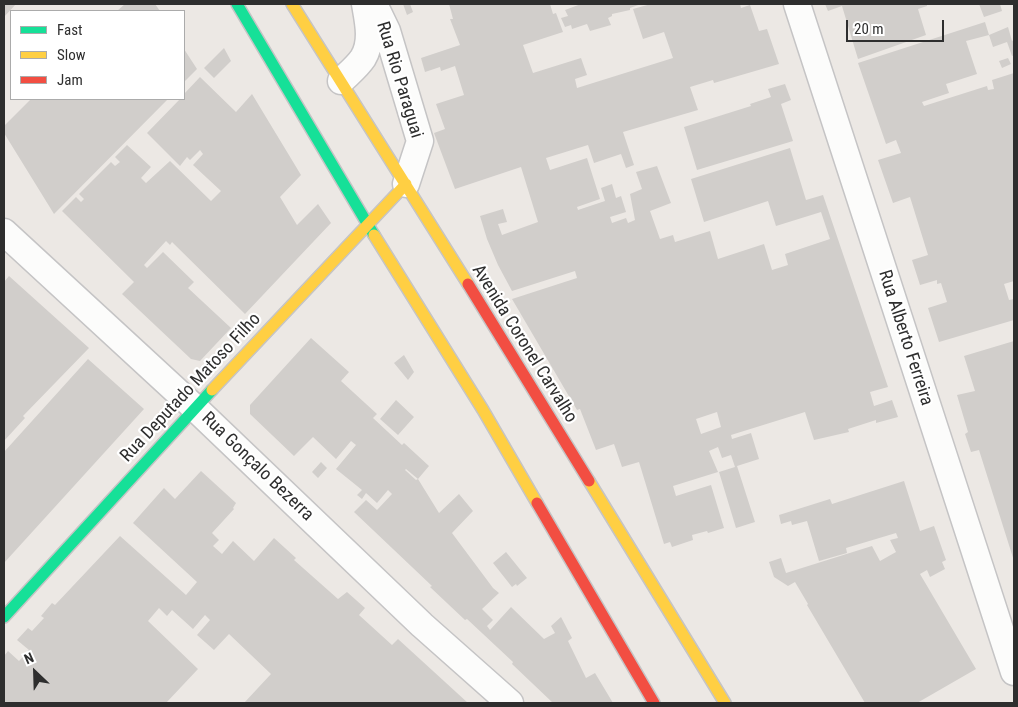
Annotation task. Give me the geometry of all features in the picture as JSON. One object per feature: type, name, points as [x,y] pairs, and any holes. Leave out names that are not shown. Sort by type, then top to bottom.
[{"type":"main road","points":[[237,4],[401,280],[483,410],[654,703]]},
{"type":"main road","name":"Avenida Coronel Carvalho","points":[[292,4],[406,184],[725,703]]},
{"type":"main road","name":"Rua Deputado Matoso Filho","points":[[4,617],[195,408],[406,184]]},
{"type":"street","name":"Rua Rio Paraguai","points":[[341,82],[363,58],[369,44],[365,4]]},
{"type":"street","name":"Rua Rio Paraguai","points":[[374,4],[387,31],[420,141],[406,184]]},
{"type":"street","name":"Rua Alberto Ferreira","points":[[797,4],[1014,672]]},
{"type":"street","name":"Rua Gonçalo Bezerra","points":[[4,232],[195,408],[422,625],[510,703]]},
{"type":"building","points":[[4,4],[16,4],[10,10],[4,17]]},
{"type":"building","points":[[125,4],[155,4],[159,10],[118,10]]},
{"type":"building","points":[[403,4],[410,4],[413,12],[407,15]]},
{"type":"building","points":[[449,4],[550,4],[553,14],[556,13],[563,32],[523,45],[533,73],[581,58],[587,75],[575,79],[577,88],[673,58],[664,32],[643,39],[633,9],[651,4],[740,4],[741,8],[750,5],[759,31],[767,29],[779,64],[714,83],[713,80],[690,87],[698,110],[623,132],[634,165],[626,168],[621,154],[594,163],[588,145],[546,158],[550,170],[587,158],[600,199],[577,207],[578,210],[605,201],[601,188],[612,184],[616,198],[621,196],[626,212],[610,217],[612,223],[626,218],[628,223],[635,220],[630,194],[642,189],[636,172],[657,166],[671,203],[650,211],[660,239],[673,235],[675,242],[710,231],[718,259],[764,244],[772,270],[788,265],[785,254],[830,239],[821,212],[776,226],[768,201],[704,222],[691,179],[790,148],[806,200],[823,195],[888,387],[870,392],[874,406],[892,400],[898,417],[876,423],[876,420],[848,429],[849,432],[814,440],[805,412],[731,435],[732,439],[751,433],[759,459],[737,466],[755,522],[736,528],[719,472],[735,467],[731,455],[722,458],[718,447],[709,451],[718,472],[673,486],[676,496],[711,485],[724,528],[692,535],[693,540],[672,547],[670,542],[664,544],[639,462],[622,467],[614,444],[596,450],[580,409],[577,410],[512,299],[577,278],[575,271],[512,291],[487,239],[480,216],[503,209],[507,222],[498,224],[502,235],[538,222],[521,167],[455,189],[434,133],[445,129],[436,104],[464,95],[455,66],[441,71],[440,67],[425,72],[421,58],[460,45],[450,19],[453,19]],"holes":[[[717,412],[721,427],[701,434],[696,419]]]},
{"type":"building","points":[[581,4],[641,4],[630,8],[630,10],[612,14],[608,18],[611,25],[590,31],[587,24],[572,29],[571,25],[565,27],[561,18],[568,16],[565,10]]},
{"type":"building","points":[[825,4],[927,4],[927,6],[918,9],[926,35],[858,59],[842,6],[828,11]]},
{"type":"building","points":[[979,4],[1000,4],[1002,11],[984,17]]},
{"type":"building","points":[[985,22],[989,35],[966,41],[977,74],[946,84],[949,93],[922,102],[924,106],[987,86],[988,90],[994,89],[992,80],[1014,73],[1014,281],[1004,284],[1009,300],[1014,299],[1014,320],[939,342],[928,308],[947,302],[941,283],[937,284],[937,280],[920,285],[912,260],[928,255],[910,197],[893,203],[878,160],[901,153],[896,140],[886,144],[858,63]]},
{"type":"building","points":[[1008,27],[1012,41],[1014,40],[1014,55],[1012,56],[1007,42],[993,47],[989,35]]},
{"type":"building","points":[[224,48],[231,61],[214,78],[204,68]]},
{"type":"building","points":[[185,51],[197,69],[185,81]]},
{"type":"building","points":[[1008,58],[1011,64],[1002,68],[999,61]]},
{"type":"building","points":[[200,77],[236,112],[252,94],[301,175],[280,197],[297,225],[318,204],[331,223],[245,314],[172,242],[170,245],[166,241],[144,265],[147,268],[163,252],[194,282],[188,288],[231,328],[200,361],[191,359],[122,294],[134,282],[62,211],[76,197],[81,202],[84,199],[79,194],[111,162],[115,166],[120,162],[115,157],[127,145],[151,167],[141,178],[146,183],[170,161],[211,201],[221,191],[193,165],[203,154],[200,150],[190,160],[187,157],[180,166],[147,133],[179,100],[185,100],[185,93]]},
{"type":"building","points":[[785,84],[791,100],[781,104],[793,141],[697,170],[684,127],[751,106],[750,104],[771,97],[768,89]]},
{"type":"building","points":[[30,100],[167,100],[54,214],[4,133],[4,126]]},
{"type":"building","points":[[9,276],[89,348],[23,416],[25,418],[4,441],[4,282]]},
{"type":"building","points":[[311,338],[349,372],[341,381],[377,414],[373,418],[402,445],[404,443],[429,466],[418,479],[439,513],[459,494],[473,511],[452,533],[493,588],[499,593],[482,609],[493,620],[487,626],[490,630],[511,607],[544,639],[555,633],[551,626],[561,617],[572,638],[568,641],[586,678],[595,673],[613,703],[553,703],[512,664],[513,662],[430,587],[432,586],[354,512],[366,500],[377,510],[392,494],[388,490],[377,503],[366,493],[362,499],[357,495],[362,490],[336,469],[356,445],[351,441],[336,459],[313,437],[294,456],[250,414],[250,405]],"holes":[[[406,469],[418,479],[416,480],[405,470]]]},
{"type":"building","points":[[1014,341],[1014,561],[979,450],[971,452],[965,434],[968,432],[957,395],[975,391],[964,356]]},
{"type":"building","points":[[404,355],[414,372],[408,380],[394,363]]},
{"type":"building","points":[[88,359],[144,409],[4,563],[4,452]]},
{"type":"building","points":[[396,400],[414,417],[398,435],[380,419]]},
{"type":"building","points":[[321,462],[327,468],[318,478],[312,472]]},
{"type":"building","points":[[201,471],[236,503],[234,509],[212,533],[219,540],[213,546],[222,554],[233,541],[254,561],[274,538],[296,558],[294,560],[338,599],[347,592],[365,608],[359,615],[392,645],[398,639],[468,703],[244,703],[271,674],[229,634],[214,650],[197,635],[210,620],[205,615],[193,629],[172,610],[167,616],[159,608],[148,621],[198,669],[166,703],[4,703],[4,656],[8,651],[19,661],[29,650],[17,640],[28,628],[32,631],[44,618],[41,616],[52,603],[55,605],[120,536],[186,595],[197,582],[133,523],[164,488],[175,499]]},
{"type":"building","points":[[904,481],[920,531],[934,526],[946,560],[942,562],[945,569],[930,577],[927,570],[920,574],[976,669],[917,703],[865,703],[795,582],[788,586],[774,577],[769,562],[781,558],[786,573],[872,546],[880,561],[896,552],[890,540],[898,538],[896,533],[846,548],[847,553],[819,561],[807,521],[792,525],[791,521],[781,524],[779,515],[830,499],[832,504]]},
{"type":"building","points":[[506,552],[527,578],[517,586],[516,584],[512,587],[493,563]]},
{"type":"traffic: fast","points":[[237,4],[374,235]]},
{"type":"traffic: fast","points":[[4,617],[212,390]]},
{"type":"traffic: slow","points":[[292,4],[468,284]]},
{"type":"traffic: slow","points":[[212,390],[406,184]]},
{"type":"traffic: slow","points":[[374,235],[483,410],[537,503]]},
{"type":"traffic: slow","points":[[589,481],[725,703]]},
{"type":"traffic: jam","points":[[468,284],[589,481]]},
{"type":"traffic: jam","points":[[537,503],[654,703]]}]
